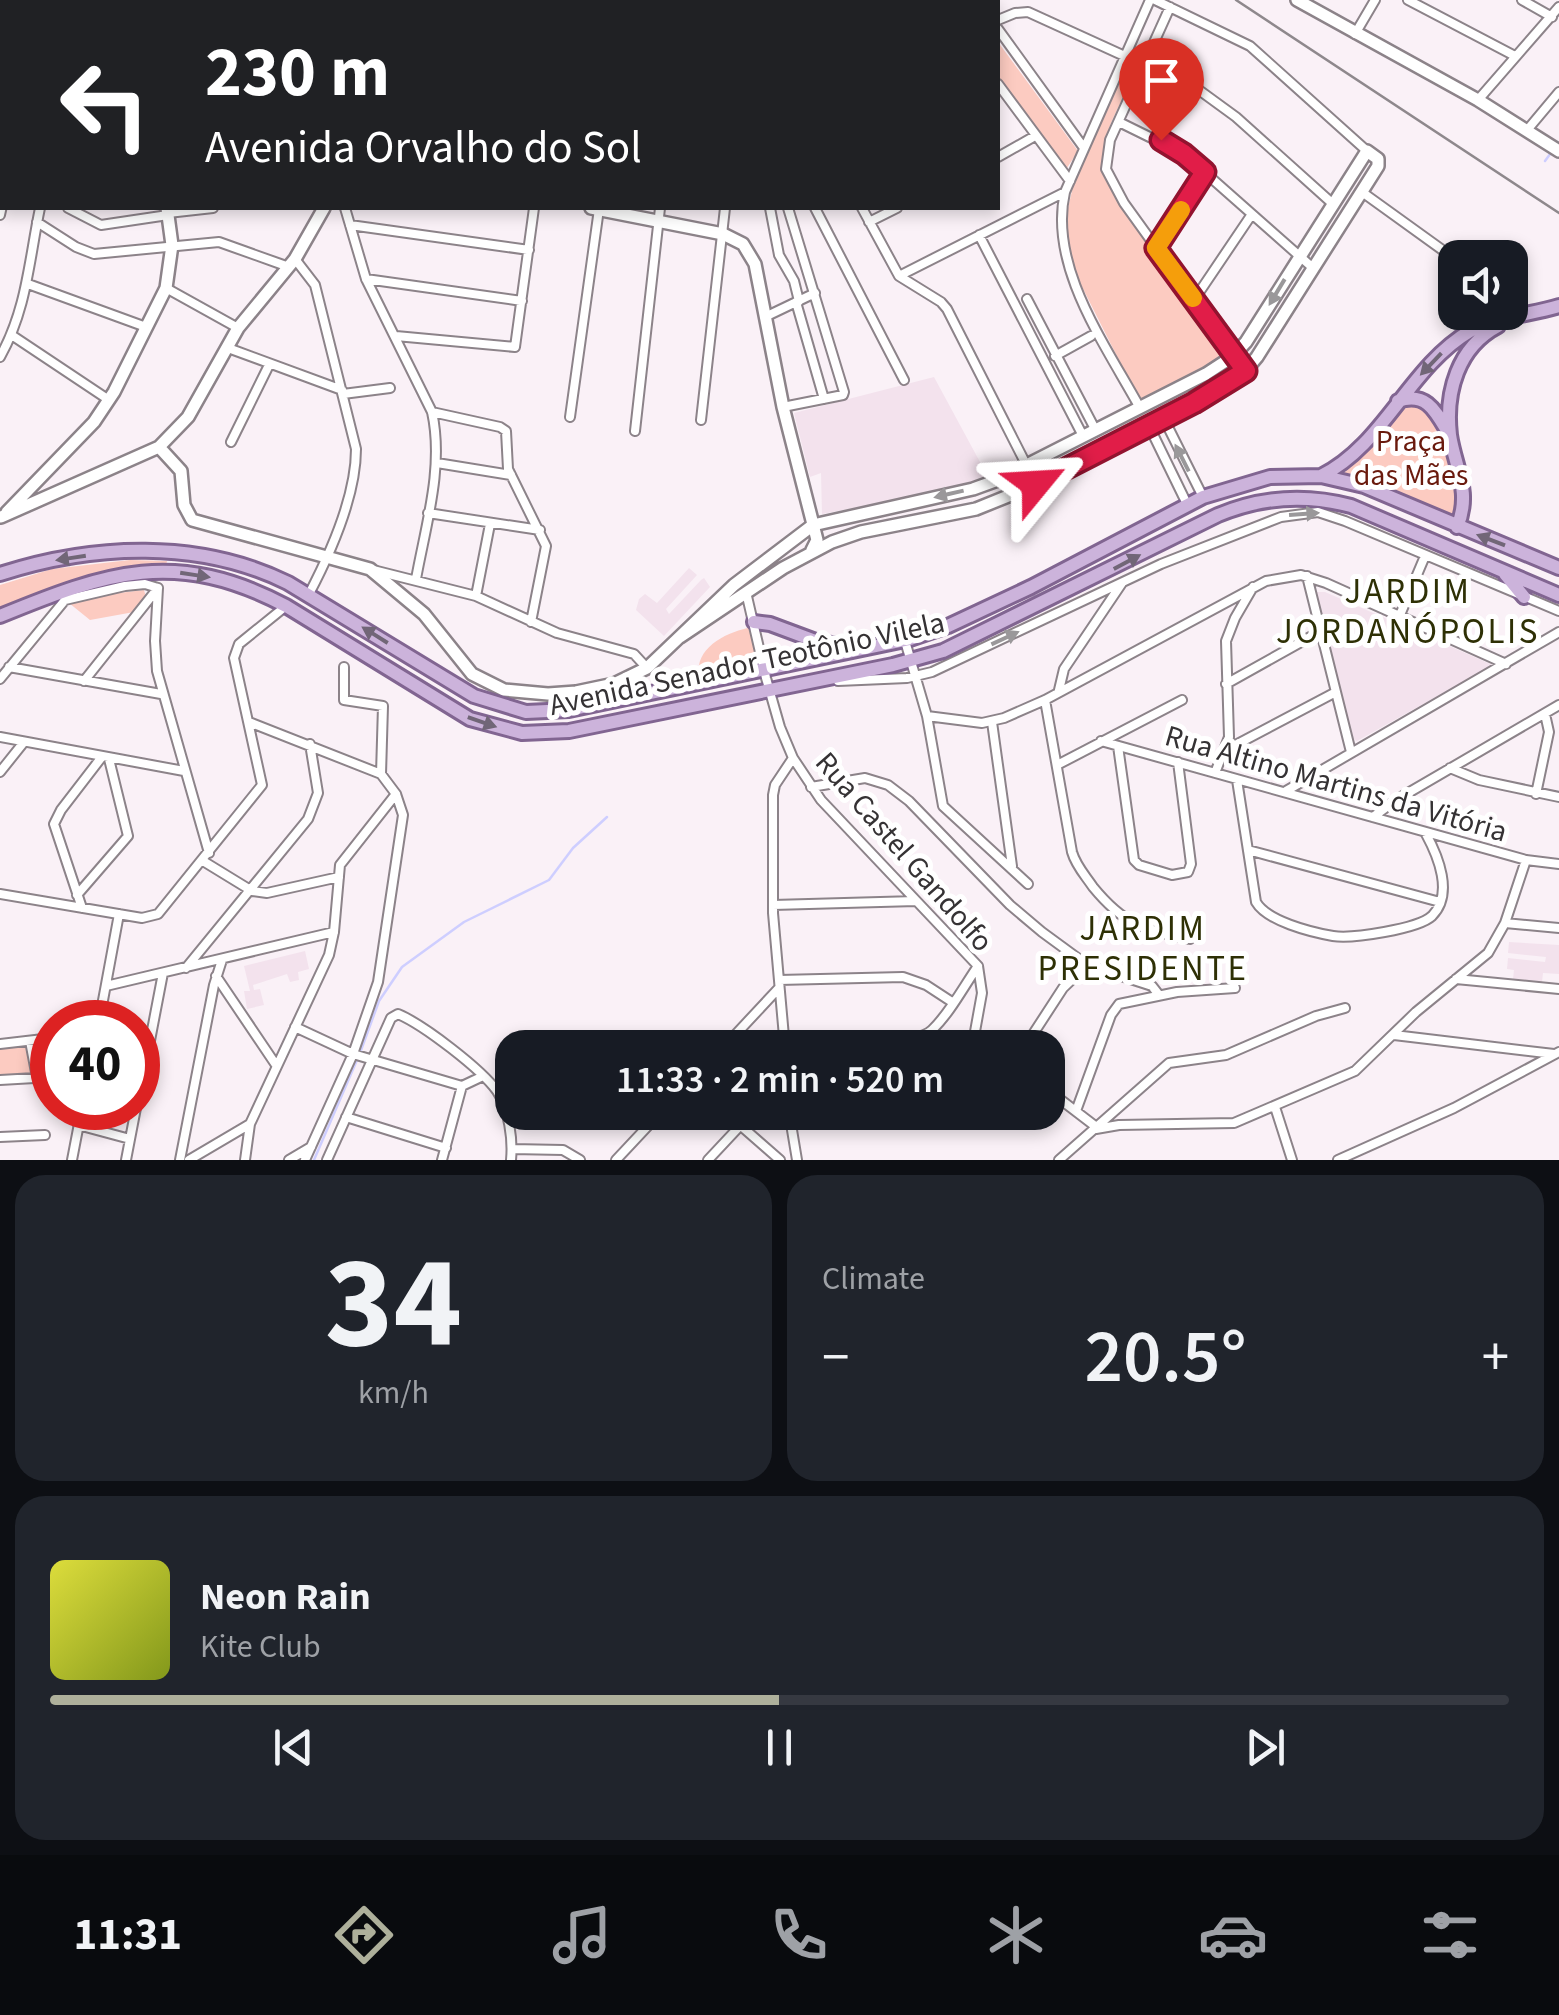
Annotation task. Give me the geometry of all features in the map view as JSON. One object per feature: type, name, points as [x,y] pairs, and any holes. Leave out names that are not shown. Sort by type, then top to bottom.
[{"type":"main road","points":[[1528,308],[1559,306]]},
{"type":"main road","points":[[1321,476],[1344,460],[1432,360],[1473,330]]},
{"type":"main road","points":[[1388,522],[1438,537],[1448,535],[1457,526],[1464,490],[1450,436],[1450,397],[1464,358],[1489,330]]},
{"type":"main road","points":[[1398,402],[1410,397],[1425,400],[1450,436]]},
{"type":"main road","name":"Avenida Senador Teotônio Vilela","points":[[0,574],[79,556],[125,551],[181,552],[242,564],[309,594],[474,696],[526,712],[568,710],[764,671],[940,629],[1031,587],[1203,496],[1257,479],[1321,476],[1364,486],[1559,568]]},
{"type":"main road","name":"Avenida Senador Teotônio Vilela","points":[[0,616],[98,579],[155,572],[216,579],[261,593],[286,606],[470,719],[509,731],[569,732],[911,660],[962,644],[1206,520],[1239,507],[1286,498],[1350,506],[1559,595]]},
{"type":"main road","points":[[1504,572],[1524,597]]},
{"type":"main road","points":[[754,622],[821,643],[871,647]]},
{"type":"street","points":[[680,638],[810,553],[862,532],[990,504],[1164,419],[1246,371],[1362,192],[1378,166],[1378,159],[1250,46],[1152,0],[1065,192],[1060,219],[1066,264],[1140,408]]},
{"type":"street","points":[[1297,0],[1478,100],[1559,151]]},
{"type":"street","points":[[1355,34],[1375,0]]},
{"type":"street","points":[[1408,0],[1516,56]]},
{"type":"street","points":[[1522,0],[1552,17]]},
{"type":"street","points":[[1170,7],[1118,122],[1107,150],[1106,169],[1124,204],[1246,371]]},
{"type":"street","points":[[1478,100],[1559,7]]},
{"type":"street","points":[[1000,19],[1028,12],[1216,100],[1333,204]]},
{"type":"street","points":[[1000,32],[1084,148]]},
{"type":"street","points":[[1000,89],[1070,181]]},
{"type":"street","points":[[1528,129],[1559,92]]},
{"type":"street","points":[[1118,122],[1172,146],[1313,268]]},
{"type":"street","points":[[1000,155],[1035,136]]},
{"type":"street","points":[[370,569],[424,614],[472,674],[504,690],[562,694],[614,684],[644,671],[748,574],[813,525],[973,489],[1140,408],[1234,355],[1255,329],[1367,150]]},
{"type":"street","points":[[1156,248],[1205,172]]},
{"type":"street","points":[[899,276],[1065,192]]},
{"type":"street","points":[[1362,192],[1438,246]]},
{"type":"street","points":[[0,357],[13,336],[28,284],[40,210]]},
{"type":"street","points":[[0,518],[94,422],[166,288],[172,245],[168,212],[101,225],[72,210]]},
{"type":"street","points":[[0,518],[159,447],[182,426],[238,328],[292,263],[323,210]]},
{"type":"street","points":[[346,210],[366,279],[432,412],[438,442],[416,579]]},
{"type":"street","points":[[396,336],[513,349],[518,344],[534,210]]},
{"type":"street","points":[[570,417],[599,210]]},
{"type":"street","points":[[619,210],[660,214],[723,234],[743,244],[750,253],[817,543],[810,553]]},
{"type":"street","points":[[701,420],[725,210]]},
{"type":"street","points":[[770,210],[779,255],[794,281],[824,399]]},
{"type":"street","points":[[783,407],[844,392],[789,210]]},
{"type":"street","points":[[816,210],[904,380]]},
{"type":"street","points":[[863,210],[899,276],[944,305],[1036,484]]},
{"type":"street","points":[[869,222],[893,210]]},
{"type":"street","points":[[635,431],[660,214]]},
{"type":"street","points":[[1194,300],[1252,214]]},
{"type":"street","points":[[37,222],[94,254],[212,241],[228,243],[292,263],[316,284],[356,459],[328,556],[309,594]]},
{"type":"street","points":[[350,224],[528,250]]},
{"type":"street","points":[[979,235],[1082,436]]},
{"type":"street","points":[[366,279],[522,301]]},
{"type":"street","points":[[28,284],[146,328]]},
{"type":"street","points":[[166,288],[238,328]]},
{"type":"street","points":[[767,316],[815,294]]},
{"type":"street","points":[[1026,299],[1095,429]]},
{"type":"street","points":[[13,336],[109,400]]},
{"type":"street","points":[[1055,356],[1090,336]]},
{"type":"street","points":[[228,348],[343,392],[390,388]]},
{"type":"street","points":[[231,442],[269,365]]},
{"type":"street","points":[[432,412],[504,429],[510,475],[540,530],[546,550],[531,622]]},
{"type":"street","points":[[1164,419],[1203,496]]},
{"type":"street","points":[[1149,426],[1187,504]]},
{"type":"street","points":[[159,447],[181,471],[184,505],[192,520],[476,596],[576,639],[634,654],[644,671]]},
{"type":"street","points":[[437,464],[510,475]]},
{"type":"street","points":[[24,494],[44,498]]},
{"type":"street","points":[[807,681],[916,677],[1174,558],[1248,528],[1305,512],[1329,514],[1559,612]]},
{"type":"street","points":[[428,513],[540,530]]},
{"type":"street","points":[[476,596],[490,524]]},
{"type":"street","points":[[1400,615],[1425,556]]},
{"type":"street","name":"Rua Castel Gandolfo","points":[[748,574],[744,582],[764,671],[793,758],[811,787],[978,966],[982,993],[975,1030]]},
{"type":"street","points":[[1307,576],[1351,752]]},
{"type":"street","points":[[926,716],[992,722],[1045,700],[1228,600],[1281,577],[1307,576],[1506,664]]},
{"type":"street","points":[[1059,690],[1064,669],[1122,583]]},
{"type":"street","points":[[0,678],[60,604],[72,597],[125,586],[146,584],[158,588]]},
{"type":"street","points":[[1216,772],[1226,750],[1224,651],[1235,618],[1253,587]]},
{"type":"street","points":[[84,681],[158,588]]},
{"type":"street","points":[[158,588],[157,671],[206,857],[252,892],[268,893],[338,877]]},
{"type":"street","points":[[1228,600],[1235,618]]},
{"type":"street","points":[[0,894],[154,917],[263,782],[234,653],[239,644],[286,606]]},
{"type":"street","points":[[133,620],[144,621],[156,629]]},
{"type":"street","points":[[1226,684],[1319,632]]},
{"type":"street","points":[[1286,791],[1559,632]]},
{"type":"street","points":[[905,640],[926,716],[943,806],[1028,884]]},
{"type":"street","points":[[344,666],[344,700],[383,706],[381,774]]},
{"type":"street","points":[[9,667],[162,694]]},
{"type":"street","points":[[1226,750],[1334,693]]},
{"type":"street","points":[[1045,700],[1072,852],[1080,870],[1126,921],[1190,940]]},
{"type":"street","points":[[1059,764],[1182,700]]},
{"type":"street","points":[[1373,817],[1559,705]]},
{"type":"street","points":[[1536,794],[1549,732],[1545,714]]},
{"type":"street","points":[[249,722],[381,774],[396,794],[403,820],[384,956],[367,1018],[355,1054],[305,1160]]},
{"type":"street","points":[[992,722],[1012,868]]},
{"type":"street","points":[[0,738],[184,771]]},
{"type":"street","name":"Rua Altino Martins da Vitória","points":[[1102,741],[1526,860],[1559,864]]},
{"type":"street","points":[[0,772],[24,742]]},
{"type":"street","points":[[186,968],[252,892],[314,808],[318,788],[310,744]]},
{"type":"street","points":[[1118,746],[1134,860],[1172,875],[1188,872],[1191,864],[1178,762]]},
{"type":"street","points":[[77,895],[128,836],[105,758]]},
{"type":"street","points":[[82,908],[54,824],[61,810],[105,758]]},
{"type":"street","points":[[783,1030],[773,905],[773,789],[793,758]]},
{"type":"street","points":[[1450,768],[1480,780],[1559,797]]},
{"type":"street","points":[[811,787],[865,778],[888,784],[1010,905],[1086,965],[1145,983],[1158,995]]},
{"type":"street","points":[[1238,780],[1256,902],[1263,913],[1332,936],[1419,924],[1432,915],[1440,902],[1441,870],[1426,833]]},
{"type":"street","points":[[245,1160],[250,1124],[329,955],[343,860],[396,794]]},
{"type":"street","points":[[1248,850],[1440,902]]},
{"type":"street","points":[[1065,1103],[1096,1128],[1234,1123],[1355,1072],[1488,953],[1505,922],[1526,860]]},
{"type":"street","points":[[773,905],[916,901]]},
{"type":"street","points":[[103,1000],[119,914]]},
{"type":"street","points":[[1505,922],[1559,928]]},
{"type":"street","points":[[106,986],[334,932]]},
{"type":"street","points":[[180,1160],[222,960]]},
{"type":"street","points":[[208,963],[276,1065]]},
{"type":"street","points":[[1036,1030],[1063,988],[1086,965]]},
{"type":"street","points":[[930,1030],[978,966]]},
{"type":"street","points":[[158,1000],[163,973]]},
{"type":"street","points":[[739,1030],[779,984],[898,976],[926,986],[952,1002]]},
{"type":"street","points":[[1456,979],[1559,989]]},
{"type":"street","points":[[1076,1111],[1114,1011],[1121,1003],[1158,995],[1235,988]]},
{"type":"street","points":[[1059,1160],[1168,1064],[1226,1054],[1345,1008]]},
{"type":"street","points":[[326,1160],[370,1059],[391,1018],[398,1014],[442,1042],[501,1099],[511,1160]]},
{"type":"street","points":[[295,1027],[355,1054],[462,1086],[481,1077]]},
{"type":"street","points":[[1394,1034],[1556,1053]]},
{"type":"street","points":[[0,1044],[30,1041]]},
{"type":"street","points":[[1338,1160],[1354,1158],[1556,1053]]},
{"type":"street","points":[[0,1080],[30,1078]]},
{"type":"street","points":[[442,1160],[462,1086]]},
{"type":"street","points":[[1275,1107],[1292,1160]]},
{"type":"street","points":[[346,1117],[446,1148]]},
{"type":"street","points":[[189,1160],[250,1124]]},
{"type":"street","points":[[72,1160],[77,1130]]},
{"type":"street","points":[[98,1130],[130,1138]]},
{"type":"street","points":[[126,1160],[132,1130]]},
{"type":"street","points":[[616,1160],[644,1130]]},
{"type":"street","points":[[708,1160],[735,1130]]},
{"type":"street","points":[[746,1130],[780,1160]]},
{"type":"street","points":[[791,1130],[793,1160]]},
{"type":"street","points":[[0,1137],[45,1136]]},
{"type":"street","points":[[289,1160],[310,1147]]},
{"type":"street","points":[[512,1149],[562,1150],[580,1160]]},
{"type":"shaded area","points":[[934,377],[987,475],[957,489],[822,514],[821,473],[810,477],[794,413]]},
{"type":"shaded area","points":[[689,568],[697,575],[666,609],[669,614],[704,578],[710,587],[664,636],[636,610],[639,599],[645,594],[657,603]]},
{"type":"shaded area","points":[[1315,592],[1325,592],[1493,665],[1357,741],[1349,736]]},
{"type":"shaded area","points":[[1509,942],[1559,945],[1559,974],[1543,973],[1542,982],[1513,979],[1514,970],[1507,969],[1508,958],[1545,962],[1546,957],[1508,953]]},
{"type":"shaded area","points":[[305,951],[309,969],[298,972],[299,980],[290,982],[287,974],[253,985],[254,990],[260,989],[264,1005],[247,1009],[244,991],[250,991],[244,966]]},
{"type":"green space","points":[[1000,45],[1078,151],[1065,171],[1000,80]]},
{"type":"green space","points":[[1128,64],[1135,64],[1137,71],[1107,135],[1104,177],[1223,349],[1217,360],[1140,402],[1073,269],[1066,234],[1074,182]]},
{"type":"green space","name":"Praça das Mães","points":[[1408,401],[1426,403],[1446,441],[1462,492],[1454,518],[1344,473]]},
{"type":"green space","points":[[130,560],[167,561],[166,566],[80,578],[0,609],[0,585],[52,569]]},
{"type":"green space","points":[[144,590],[146,597],[134,612],[90,620],[69,603],[93,596]]},
{"type":"green space","points":[[752,627],[760,663],[699,677],[699,666],[707,649],[723,637]]},
{"type":"green space","points":[[30,1045],[30,1076],[0,1078],[0,1048]]},
{"type":"waterway","points":[[1545,161],[1553,150]]},
{"type":"waterway","points":[[360,1053],[379,1001],[402,967],[464,922],[549,880],[573,848],[607,817]]},
{"type":"waterway","points":[[314,1160],[357,1060]]},
{"type":"railway","points":[[1236,0],[1559,213]]},
{"type":"slow traffic","points":[[1181,210],[1156,248],[1193,298]]},
{"type":"district","name":"JARDIM JORDANÓPOLIS","points":[[1408,612]]},
{"type":"district","name":"JARDIM PRESIDENTE","points":[[1143,949]]},
{"type":"route","points":[[1036,484],[1194,403],[1246,371],[1156,248],[1205,172],[1161,140]]}]
